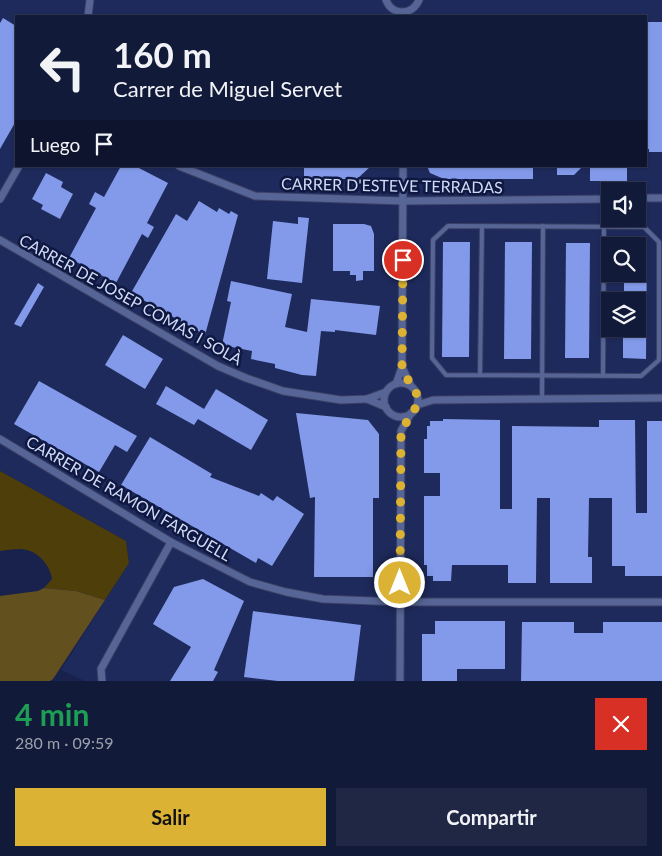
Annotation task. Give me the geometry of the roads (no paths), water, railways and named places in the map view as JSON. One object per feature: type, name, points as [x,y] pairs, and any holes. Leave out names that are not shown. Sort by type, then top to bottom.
[{"type":"street","points":[[88,15],[90,0]]},
{"type":"street","points":[[386,0],[392,9],[403,14],[413,9],[419,0]]},
{"type":"street","points":[[0,199],[18,167]]},
{"type":"street","name":"CARRER D'ESTEVE TERRADAS","points":[[182,167],[255,196],[404,201],[601,199]]},
{"type":"street","points":[[396,384],[402,367],[403,167]]},
{"type":"street","points":[[646,198],[662,198]]},
{"type":"street","name":"CARRER DE JOSEP COMAS I SOLÀ","points":[[0,240],[218,366],[246,378],[283,391],[341,400],[367,399],[386,392]]},
{"type":"street","points":[[402,367],[417,394],[433,400]]},
{"type":"street","points":[[401,431],[386,407],[384,399],[386,392],[396,384],[404,383],[411,386]]},
{"type":"street","points":[[417,394],[417,405]]},
{"type":"street","points":[[400,681],[401,431],[417,405],[433,400],[662,398]]},
{"type":"street","name":"CARRER DE JOSEP COMAS I SOLÀ","points":[[367,399],[386,407]]},
{"type":"street","points":[[391,414],[401,417],[411,413]]},
{"type":"street","name":"CARRER DE RAMON FARGUELL","points":[[0,439],[171,542],[250,582],[286,592],[323,599],[400,602],[662,602]]},
{"type":"street","points":[[102,681],[101,669],[171,542]]},
{"type":"lane","points":[[601,227],[448,226],[433,240],[432,358],[446,374],[641,376],[658,360],[659,242],[644,227]]},
{"type":"lane","points":[[480,375],[482,226]]},
{"type":"lane","points":[[542,399],[543,226]]},
{"type":"lane","points":[[603,376],[604,227]]}]
